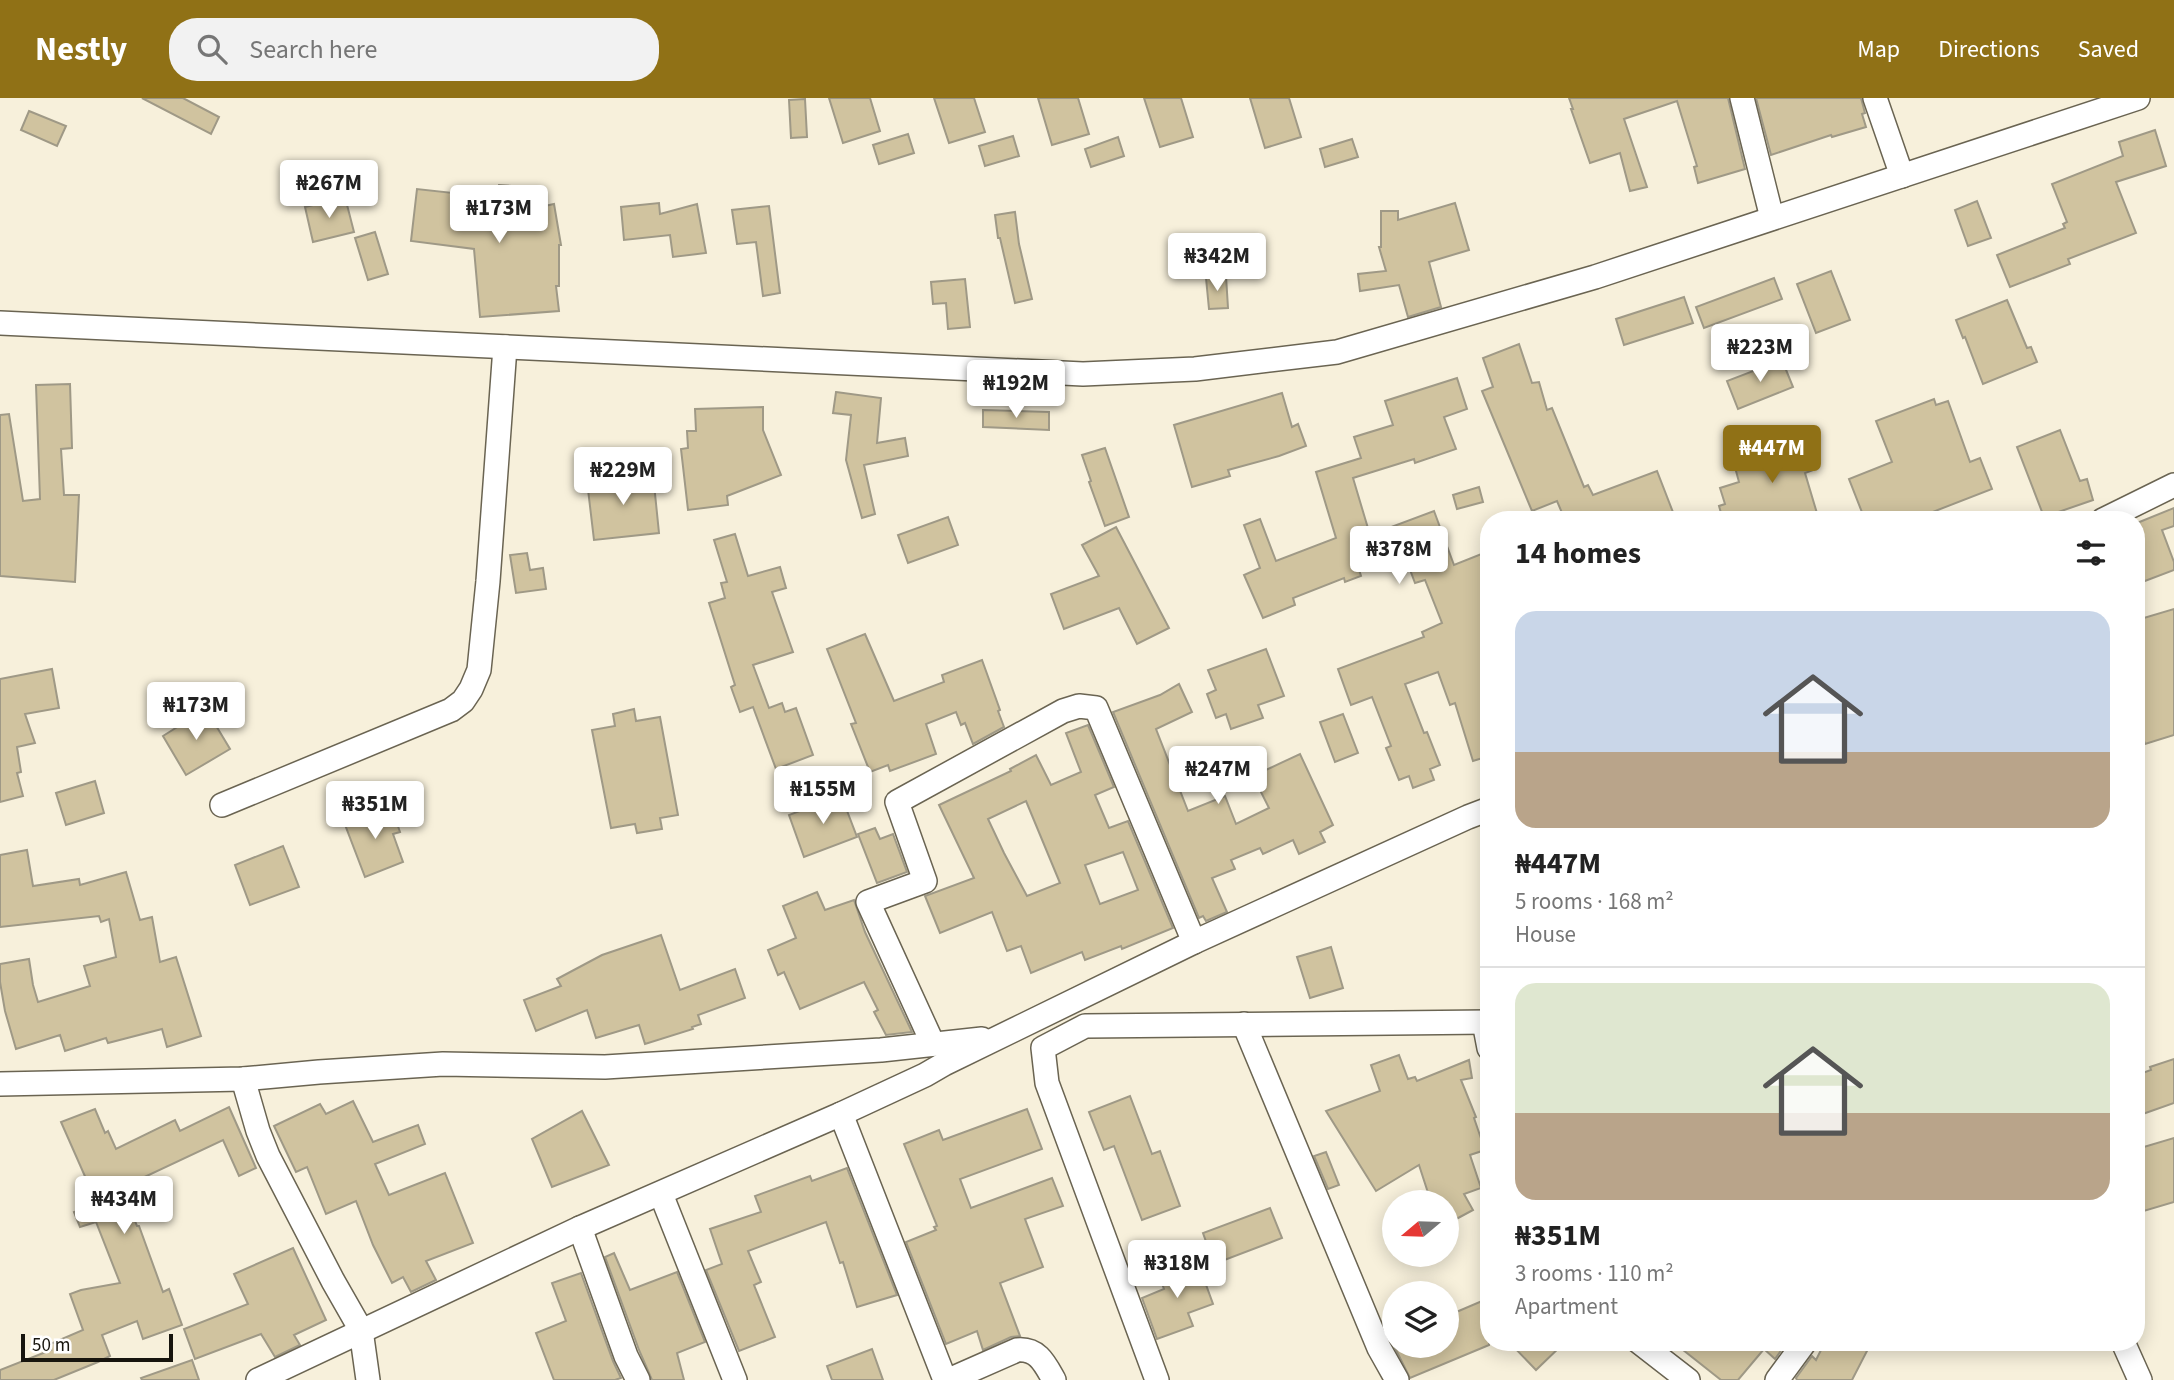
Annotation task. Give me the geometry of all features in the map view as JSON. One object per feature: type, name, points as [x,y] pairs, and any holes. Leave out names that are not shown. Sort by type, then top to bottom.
[{"type":"street","points":[[1742,98],[1772,218]]},
{"type":"street","points":[[1875,98],[1902,176]]},
{"type":"street","points":[[0,323],[1083,374],[1195,369],[1337,352],[1595,277],[2138,98]]},
{"type":"street","points":[[222,805],[451,710],[463,701],[471,689],[479,670],[488,581],[505,347]]},
{"type":"street","points":[[2121,511],[2174,485]]},
{"type":"street","points":[[933,1044],[868,902],[925,881],[897,802],[1063,711],[1079,706],[1096,708],[1194,942]]},
{"type":"street","points":[[258,1380],[580,1228],[841,1114],[1194,942],[1480,812]]},
{"type":"street","points":[[1157,1380],[1047,1083],[1043,1048],[1085,1026],[1480,1022]]},
{"type":"street","points":[[1244,1024],[1379,1348],[1397,1380]]},
{"type":"street","points":[[0,1084],[243,1079],[443,1064],[605,1067],[881,1050],[1003,1037]]},
{"type":"street","points":[[243,1079],[268,1156],[361,1330],[368,1380]]},
{"type":"street","points":[[841,1114],[947,1380],[1017,1350],[1026,1349],[1044,1360],[1054,1380]]},
{"type":"street","points":[[661,1194],[735,1380]]},
{"type":"street","points":[[580,1228],[626,1356],[638,1380]]},
{"type":"street","points":[[1651,1351],[1688,1380]]},
{"type":"street","points":[[1777,1380],[1798,1351]]},
{"type":"street","points":[[2127,1351],[2140,1380]]},
{"type":"building","points":[[142,98],[183,98],[219,117],[211,134]]},
{"type":"building","points":[[829,98],[870,98],[880,131],[843,143]]},
{"type":"building","points":[[934,98],[974,98],[985,132],[949,143]]},
{"type":"building","points":[[1038,98],[1078,98],[1089,134],[1052,145]]},
{"type":"building","points":[[1144,98],[1181,98],[1193,137],[1160,147]]},
{"type":"building","points":[[1250,98],[1289,98],[1301,137],[1265,148]]},
{"type":"building","points":[[1569,98],[1728,98],[1745,169],[1698,183],[1694,167],[1697,166],[1677,101],[1624,119],[1647,187],[1630,191],[1620,153],[1590,163]]},
{"type":"building","points":[[1756,98],[1861,98],[1866,127],[1832,137],[1831,135],[1771,155]]},
{"type":"building","points":[[805,99],[807,137],[791,138],[789,100]]},
{"type":"building","points":[[29,111],[66,126],[57,146],[21,130]]},
{"type":"building","points":[[2155,130],[2166,166],[2116,182],[2136,233],[2068,259],[2070,264],[2010,287],[1997,255],[2065,228],[2063,224],[2067,222],[2052,184],[2123,156],[2119,142]]},
{"type":"building","points":[[908,134],[914,153],[879,164],[873,145]]},
{"type":"building","points":[[1013,136],[1019,156],[985,166],[979,146]]},
{"type":"building","points":[[1118,137],[1124,156],[1091,167],[1085,149]]},
{"type":"building","points":[[1352,139],[1358,157],[1325,167],[1320,149]]},
{"type":"building","points":[[499,185],[541,188],[540,207],[554,204],[561,245],[559,286],[556,286],[559,311],[480,317],[474,249],[411,241],[417,189],[498,198]]},
{"type":"building","points":[[345,197],[354,232],[313,242],[305,207]]},
{"type":"building","points":[[1977,201],[1991,238],[1968,246],[1955,210]]},
{"type":"building","points":[[659,203],[660,214],[697,204],[706,253],[673,257],[670,235],[624,240],[621,207]]},
{"type":"building","points":[[1455,203],[1469,250],[1429,262],[1441,307],[1408,317],[1399,285],[1360,291],[1358,274],[1386,271],[1379,247],[1381,211],[1398,211],[1398,220]]},
{"type":"building","points":[[769,206],[780,293],[763,296],[756,242],[737,244],[732,210]]},
{"type":"building","points":[[1015,212],[1019,244],[1032,299],[1015,303],[998,238],[995,215]]},
{"type":"building","points":[[375,232],[388,274],[368,280],[355,238]]},
{"type":"building","points":[[1831,271],[1850,320],[1816,333],[1797,284]]},
{"type":"building","points":[[1226,276],[1228,308],[1209,309],[1206,278]]},
{"type":"building","points":[[1774,278],[1782,299],[1704,328],[1696,307]]},
{"type":"building","points":[[965,279],[970,327],[948,329],[946,303],[933,304],[931,282]]},
{"type":"building","points":[[1684,297],[1693,323],[1624,345],[1616,319]]},
{"type":"building","points":[[2007,300],[2027,348],[2031,347],[2037,362],[1983,384],[1956,320]]},
{"type":"building","points":[[1519,344],[1532,383],[1539,382],[1547,410],[1552,408],[1584,487],[1588,485],[1593,495],[1657,471],[1673,511],[1561,511],[1557,501],[1532,511],[1482,391],[1493,387],[1483,358]]},
{"type":"building","points":[[1782,360],[1793,387],[1738,409],[1727,381]]},
{"type":"building","points":[[1457,378],[1467,409],[1444,417],[1456,449],[1415,463],[1414,459],[1353,478],[1370,535],[1434,511],[1454,565],[1480,555],[1480,759],[1473,761],[1455,703],[1450,705],[1438,672],[1405,684],[1440,765],[1430,769],[1434,780],[1413,788],[1409,776],[1399,780],[1386,748],[1391,746],[1372,697],[1351,705],[1338,669],[1424,637],[1422,632],[1442,623],[1425,580],[1415,583],[1400,543],[1355,557],[1361,576],[1345,582],[1344,578],[1293,598],[1295,605],[1263,618],[1244,575],[1260,568],[1244,525],[1260,519],[1276,561],[1336,538],[1316,472],[1361,458],[1354,437],[1393,425],[1385,401]]},
{"type":"building","points":[[70,384],[72,448],[61,449],[64,495],[79,495],[75,582],[0,576],[0,415],[9,414],[23,501],[40,499],[36,385]]},
{"type":"building","points":[[836,392],[881,398],[877,443],[905,438],[908,456],[864,465],[875,514],[862,518],[846,460],[851,415],[833,413]]},
{"type":"building","points":[[1282,393],[1292,427],[1298,424],[1306,446],[1228,470],[1230,476],[1192,487],[1174,425]]},
{"type":"building","points":[[1934,399],[1936,405],[1948,401],[1970,462],[1980,458],[1992,489],[1935,511],[1861,511],[1849,479],[1892,462],[1876,421]]},
{"type":"building","points":[[763,407],[763,430],[781,475],[727,496],[728,505],[688,510],[681,449],[688,448],[687,431],[696,431],[695,409]]},
{"type":"building","points":[[983,410],[1049,412],[1049,430],[983,427]]},
{"type":"building","points":[[2060,430],[2080,481],[2087,479],[2093,500],[2061,511],[2042,511],[2017,447]]},
{"type":"building","points":[[1803,436],[1816,469],[1805,473],[1816,511],[1720,511],[1719,506],[1725,504],[1720,488],[1739,482],[1733,460]]},
{"type":"building","points":[[1105,448],[1129,517],[1105,526],[1082,455]]},
{"type":"building","points":[[653,474],[659,533],[594,540],[587,481]]},
{"type":"building","points":[[1479,487],[1483,502],[1457,509],[1453,495]]},
{"type":"building","points":[[2174,508],[2174,526],[2162,530],[2174,562],[2174,570],[2145,581],[2145,520]]},
{"type":"building","points":[[948,517],[958,545],[908,563],[898,535]]},
{"type":"building","points":[[1116,527],[1169,628],[1137,644],[1119,608],[1064,629],[1051,594],[1099,576],[1082,545]]},
{"type":"building","points":[[735,534],[748,576],[780,567],[786,588],[772,592],[793,652],[753,665],[769,708],[782,703],[785,712],[796,708],[813,755],[776,769],[753,707],[740,712],[731,687],[735,685],[709,603],[725,598],[721,583],[727,582],[714,540]]},
{"type":"building","points":[[527,553],[530,570],[543,568],[546,589],[516,593],[510,555]]},
{"type":"building","points":[[2174,609],[2174,735],[2145,744],[2145,618]]},
{"type":"building","points":[[865,634],[894,701],[944,682],[942,675],[982,660],[1004,727],[973,744],[965,723],[961,725],[956,712],[926,724],[936,754],[890,771],[888,765],[870,772],[851,724],[856,723],[827,649]]},
{"type":"building","points":[[1266,649],[1284,696],[1258,705],[1263,718],[1231,729],[1226,714],[1216,718],[1207,694],[1216,690],[1208,670]]},
{"type":"building","points":[[52,669],[59,708],[25,714],[35,743],[17,747],[21,772],[17,773],[23,796],[0,802],[0,679]]},
{"type":"building","points":[[1179,684],[1192,712],[1156,729],[1188,811],[1225,796],[1236,824],[1269,808],[1253,776],[1300,754],[1333,825],[1320,832],[1325,842],[1299,854],[1293,840],[1263,854],[1260,848],[1231,860],[1235,869],[1212,878],[1227,912],[1206,921],[1203,916],[1199,918],[1113,712],[1160,695]]},
{"type":"building","points":[[206,709],[230,749],[186,775],[163,736]]},
{"type":"building","points":[[634,709],[636,721],[660,717],[678,815],[660,818],[662,829],[637,833],[635,824],[611,828],[592,730],[615,726],[613,714]]},
{"type":"building","points":[[1343,714],[1358,753],[1335,762],[1320,722]]},
{"type":"building","points":[[1088,725],[1114,787],[1095,795],[1109,828],[1128,821],[1173,928],[1122,949],[1121,946],[1085,960],[1082,952],[1031,973],[1021,946],[1007,951],[992,912],[940,933],[925,896],[974,878],[939,805],[1011,771],[1010,769],[1036,755],[1051,785],[1081,772],[1066,733]],"holes":[[[1026,801],[1060,883],[1027,896],[988,819]],[[1123,852],[1138,890],[1100,904],[1085,865]]]},
{"type":"building","points":[[95,781],[104,813],[66,825],[56,793]]},
{"type":"building","points":[[841,795],[857,837],[804,857],[789,815]]},
{"type":"building","points":[[391,806],[400,832],[393,834],[403,862],[365,877],[344,822]]},
{"type":"building","points":[[875,828],[880,839],[893,834],[907,872],[877,883],[858,834]]},
{"type":"building","points":[[283,846],[299,887],[250,905],[235,865]]},
{"type":"building","points":[[27,850],[33,886],[79,879],[80,885],[126,872],[140,920],[152,917],[160,962],[176,957],[201,1036],[167,1047],[162,1029],[108,1043],[106,1038],[65,1051],[60,1035],[16,1049],[5,1011],[0,964],[29,959],[38,1002],[90,986],[84,966],[116,957],[109,919],[101,922],[99,916],[0,927],[0,855]]},
{"type":"building","points":[[817,892],[825,910],[854,900],[865,932],[912,1032],[886,1035],[874,1012],[878,1010],[864,982],[800,1009],[784,972],[778,975],[768,950],[796,938],[783,906]]},
{"type":"building","points":[[661,935],[680,990],[735,969],[745,998],[698,1015],[701,1024],[692,1027],[693,1029],[645,1044],[639,1025],[596,1038],[587,1010],[536,1031],[524,1000],[561,986],[557,979],[602,955]]},
{"type":"building","points":[[1331,947],[1343,988],[1310,998],[1297,957]]},
{"type":"building","points":[[1399,1055],[1408,1079],[1415,1077],[1417,1081],[1469,1060],[1472,1078],[1461,1080],[1476,1117],[1474,1118],[1480,1135],[1480,1152],[1470,1155],[1480,1188],[1464,1194],[1473,1210],[1460,1217],[1460,1190],[1427,1190],[1419,1165],[1376,1191],[1326,1111],[1380,1091],[1371,1065]]},
{"type":"building","points":[[2174,1059],[2174,1103],[2145,1113],[2145,1072],[2151,1070],[2150,1067]]},
{"type":"building","points":[[1130,1096],[1152,1154],[1160,1151],[1180,1206],[1142,1220],[1114,1146],[1104,1150],[1089,1112]]},
{"type":"building","points":[[353,1101],[373,1142],[418,1125],[425,1144],[375,1164],[389,1195],[445,1173],[473,1243],[426,1261],[436,1280],[411,1292],[403,1277],[392,1283],[373,1245],[356,1201],[326,1214],[307,1167],[296,1172],[274,1126],[320,1104],[326,1114]]},
{"type":"building","points":[[229,1107],[256,1168],[239,1176],[223,1140],[121,1188],[139,1226],[163,1292],[169,1289],[182,1325],[143,1339],[137,1321],[102,1335],[110,1356],[98,1362],[54,1380],[0,1380],[0,1370],[51,1350],[48,1345],[83,1330],[70,1294],[120,1283],[96,1222],[80,1227],[74,1212],[85,1208],[83,1204],[95,1199],[61,1122],[95,1109],[105,1133],[108,1131],[116,1149],[175,1120],[180,1131]]},
{"type":"building","points":[[1027,1109],[1042,1149],[960,1179],[971,1208],[1052,1178],[1063,1206],[1025,1219],[1043,1267],[1000,1283],[1020,1336],[1011,1337],[983,1350],[977,1331],[946,1344],[906,1242],[936,1230],[934,1227],[937,1226],[904,1144],[939,1130],[943,1140]]},
{"type":"building","points":[[582,1111],[609,1165],[552,1187],[532,1139]]},
{"type":"building","points":[[2174,1138],[2174,1202],[2145,1211],[2145,1147]]},
{"type":"building","points":[[1326,1152],[1339,1185],[1328,1189],[1314,1156]]},
{"type":"building","points":[[847,1168],[897,1295],[857,1307],[843,1262],[840,1263],[826,1222],[748,1251],[761,1282],[754,1285],[775,1337],[739,1351],[706,1270],[722,1264],[710,1229],[761,1212],[755,1196],[810,1176],[812,1181]]},
{"type":"building","points":[[1270,1208],[1282,1238],[1214,1264],[1203,1233]]},
{"type":"building","points":[[293,1248],[326,1320],[294,1335],[300,1345],[275,1357],[261,1334],[195,1359],[184,1329],[248,1304],[234,1274]]},
{"type":"building","points":[[614,1253],[630,1290],[677,1272],[705,1342],[677,1353],[684,1380],[652,1380],[605,1257]]},
{"type":"building","points":[[1197,1260],[1213,1304],[1188,1313],[1193,1326],[1157,1339],[1142,1298],[1164,1289],[1159,1275]]},
{"type":"building","points":[[581,1273],[621,1378],[554,1380],[536,1333],[566,1321],[552,1283]]},
{"type":"building","points":[[1480,1302],[1480,1349],[1459,1358],[1459,1311]]},
{"type":"building","points":[[872,1349],[883,1380],[832,1380],[827,1366]]},
{"type":"building","points":[[1518,1351],[1556,1351],[1536,1370]]},
{"type":"building","points":[[1684,1351],[1762,1351],[1738,1380],[1721,1380]]},
{"type":"building","points":[[1766,1351],[1781,1351],[1775,1359]]},
{"type":"building","points":[[1820,1351],[1867,1351],[1852,1380],[1797,1380],[1812,1356],[1816,1360]]},
{"type":"building","points":[[1400,1358],[1458,1358],[1410,1378]]},
{"type":"building","points":[[192,1360],[199,1380],[141,1378]]}]
